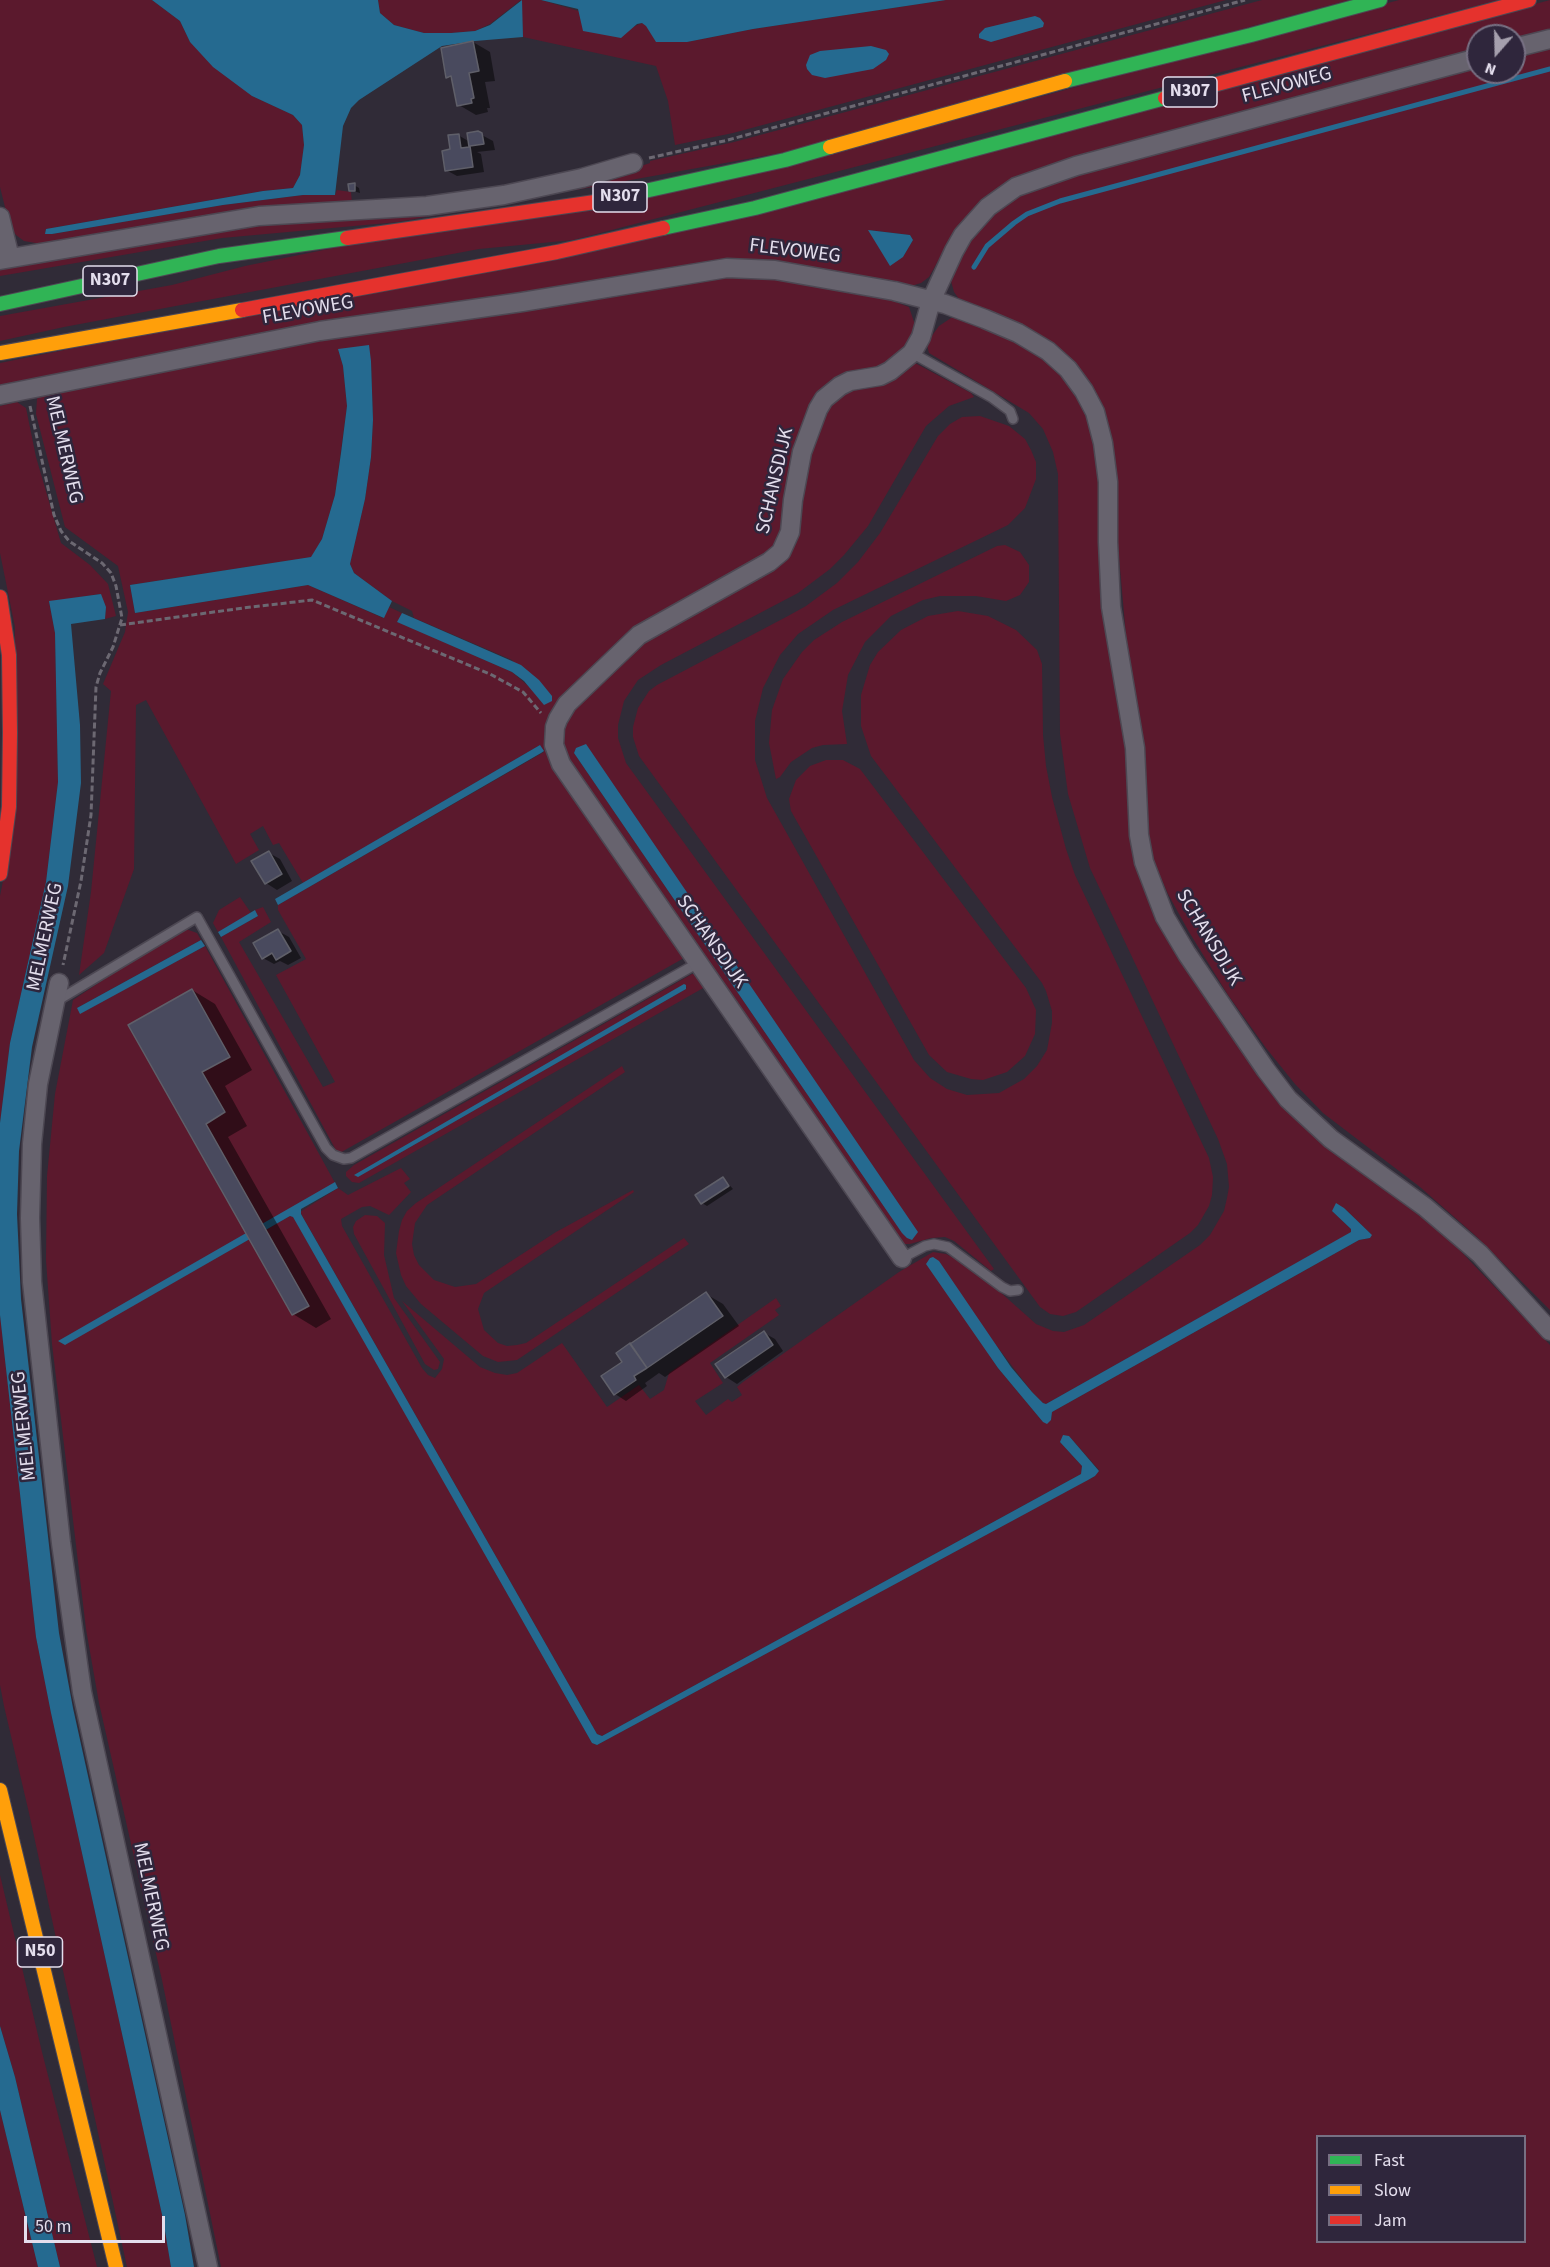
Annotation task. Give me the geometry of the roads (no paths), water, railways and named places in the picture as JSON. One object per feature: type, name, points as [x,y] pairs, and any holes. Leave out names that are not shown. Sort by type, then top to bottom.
[{"type":"highway","name":"N307","points":[[0,304],[219,256],[596,202],[663,188],[785,159],[1031,89],[1251,35],[1380,0]]},
{"type":"highway","name":"FLEVOWEG","points":[[0,353],[557,252],[755,208],[1529,0]]},
{"type":"highway","points":[[0,597],[9,655],[10,743],[9,807],[0,874]]},
{"type":"highway","name":"N50","points":[[0,1790],[116,2267]]},
{"type":"street","points":[[1526,45],[1550,39]]},
{"type":"street","name":"FLEVOWEG","points":[[0,395],[320,331],[522,302],[728,268],[756,268],[813,275],[869,285],[932,301],[946,265],[963,235],[988,207],[1016,187],[1076,166],[1466,61]]},
{"type":"street","points":[[0,217],[5,259],[259,216],[427,206],[504,195],[582,178],[633,163]]},
{"type":"street","name":"SCHANSDIJK","points":[[902,1258],[561,764],[554,745],[555,727],[567,704],[639,634],[769,562],[781,552],[790,532],[802,452],[824,399],[850,381],[880,376],[900,365],[912,353],[921,337],[932,301],[1018,333],[1047,351],[1068,369],[1084,391],[1095,412],[1103,443],[1108,482],[1111,607],[1135,748],[1138,835],[1153,891],[1187,954],[1288,1099],[1331,1138],[1425,1207],[1480,1254],[1550,1331]]},
{"type":"street","name":"MELMERWEG","points":[[59,983],[38,1084],[32,1144],[30,1218],[32,1282],[61,1542],[82,1692],[208,2267]]},
{"type":"lane","points":[[912,353],[991,397],[1010,411],[1013,419]]},
{"type":"lane","points":[[55,1002],[197,917],[327,1148],[333,1155],[344,1159],[351,1158],[698,963]]},
{"type":"lane","points":[[902,1258],[926,1246],[948,1247],[1002,1287],[1010,1291],[1018,1290]]},
{"type":"water","points":[[152,0],[378,0],[380,13],[394,25],[424,33],[451,33],[475,31],[490,25],[522,0],[523,37],[442,46],[359,100],[351,108],[343,126],[335,195],[303,195],[223,205],[45,234],[46,229],[263,191],[293,188],[300,175],[304,145],[302,125],[293,115],[252,96],[213,67],[190,42],[180,21]]},
{"type":"water","points":[[541,0],[946,0],[753,29],[687,42],[656,42],[642,23],[637,24],[621,38],[583,31],[578,9]]},
{"type":"water","points":[[1035,16],[1044,23],[1043,27],[991,42],[979,38],[979,34],[985,28]]},
{"type":"water","points":[[871,46],[886,50],[889,54],[886,60],[873,69],[825,78],[812,75],[807,69],[806,65],[810,55],[820,51]]},
{"type":"water","points":[[868,230],[910,235],[913,240],[903,257],[890,266]]},
{"type":"water","points":[[369,345],[373,420],[371,457],[365,499],[350,564],[354,573],[392,601],[384,618],[308,585],[135,613],[130,585],[311,557],[322,539],[335,495],[341,453],[347,406],[343,366],[338,349]]},
{"type":"water","points":[[101,594],[106,607],[105,619],[71,624],[80,725],[81,783],[68,886],[32,1047],[19,1151],[17,1214],[21,1299],[59,1633],[73,1708],[185,2215],[194,2267],[171,2267],[163,2219],[51,1713],[36,1637],[0,1315],[0,1123],[10,1043],[46,882],[58,782],[55,633],[49,601]]},
{"type":"water","points":[[402,613],[521,665],[539,680],[552,696],[552,701],[544,705],[524,681],[512,672],[397,622]]},
{"type":"water","points":[[586,744],[918,1232],[912,1240],[902,1233],[574,753],[576,748]]},
{"type":"water","points":[[540,745],[544,751],[541,753],[278,905],[275,899]]},
{"type":"water","points":[[255,910],[258,916],[221,937],[218,932]]},
{"type":"water","points":[[201,940],[205,946],[80,1014],[77,1008]]},
{"type":"water","points":[[684,984],[686,989],[358,1177],[354,1175]]},
{"type":"water","points":[[335,1182],[338,1188],[301,1209],[301,1214],[597,1734],[602,1736],[1081,1474],[1082,1466],[1060,1442],[1063,1435],[1069,1436],[1099,1471],[1088,1480],[597,1745],[592,1743],[293,1217],[290,1216],[65,1345],[58,1341]]},
{"type":"water","points":[[1336,1203],[1372,1235],[1370,1238],[1359,1240],[1052,1412],[1051,1420],[1047,1424],[998,1368],[926,1264],[933,1257],[939,1261],[1011,1367],[1032,1392],[1046,1404],[1351,1232],[1351,1229],[1332,1211]]},
{"type":"water","points":[[0,2026],[15,2077],[60,2267],[38,2267],[0,2110]]},
{"type":"waterway","points":[[974,267],[987,246],[1014,223],[1027,214],[1060,201],[1550,69]]}]
